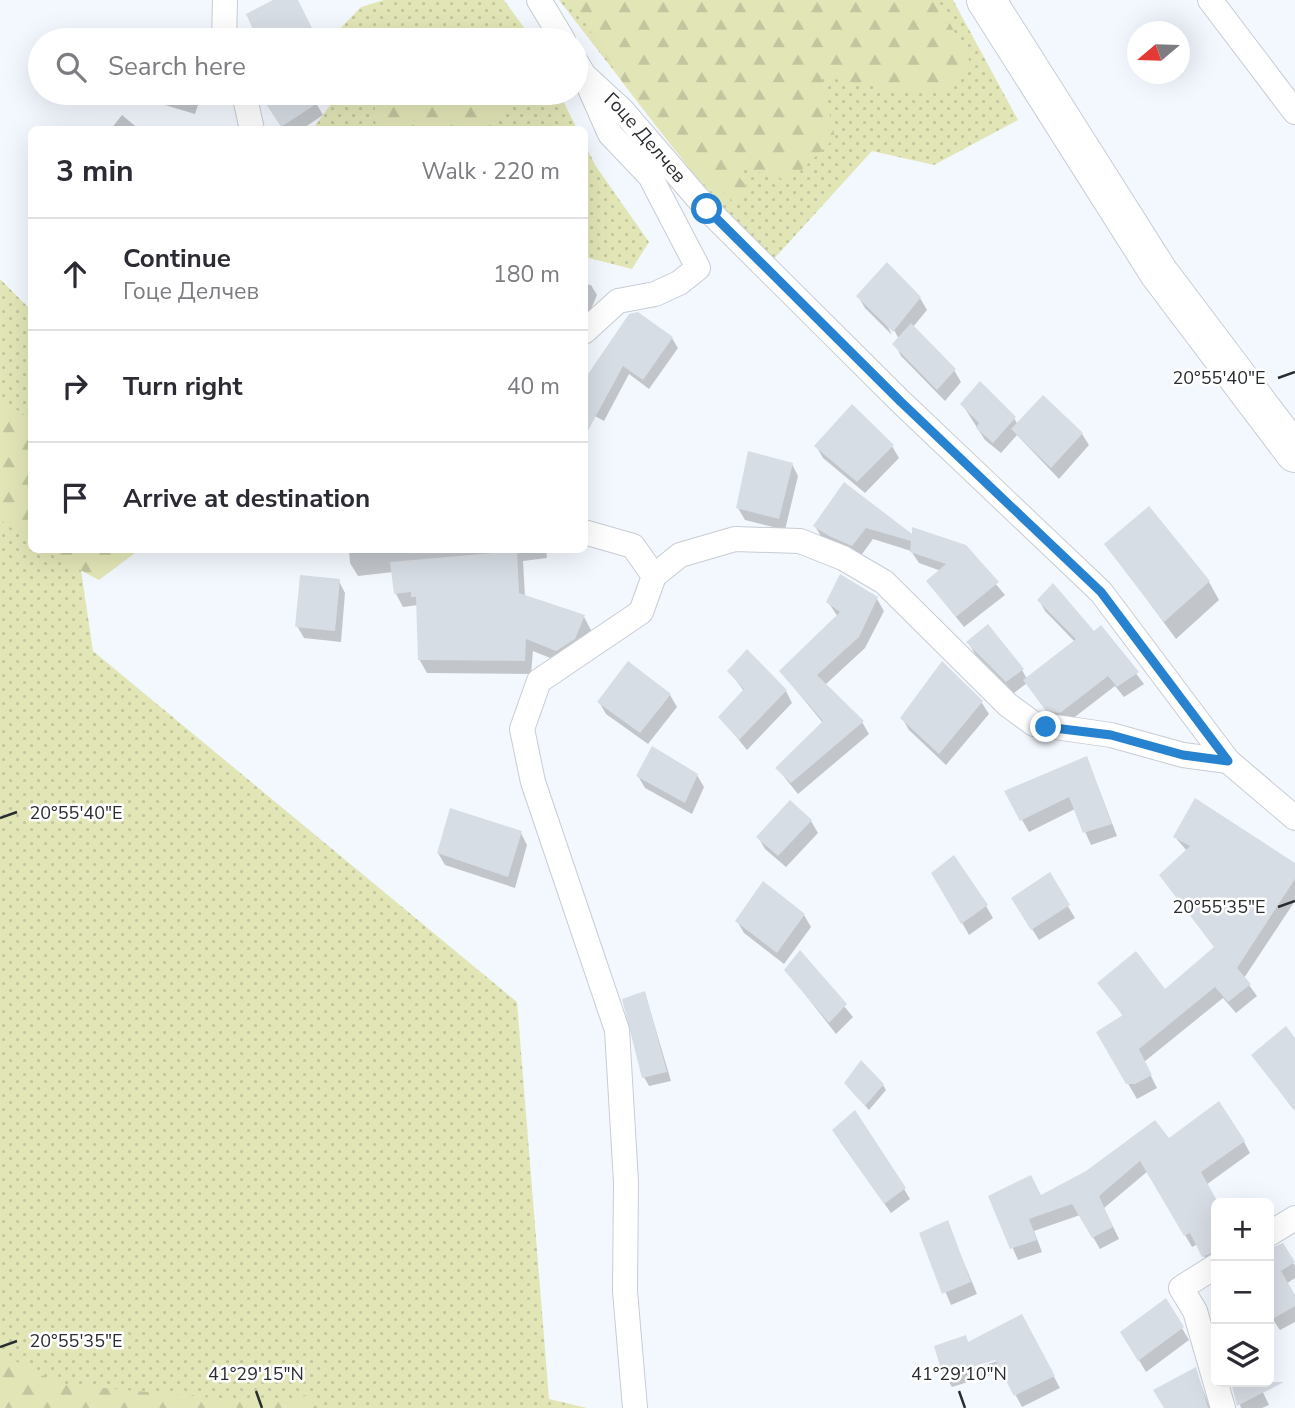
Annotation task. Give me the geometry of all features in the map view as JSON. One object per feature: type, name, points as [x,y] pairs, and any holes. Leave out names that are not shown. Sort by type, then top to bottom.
[{"type":"main road","points":[[986,0],[1159,273],[1295,453]]},
{"type":"street","points":[[224,28],[225,0]]},
{"type":"street","points":[[539,0],[556,28]]},
{"type":"street","points":[[1210,0],[1295,112]]},
{"type":"street","name":"Гоце Делчев","points":[[588,77],[622,110],[736,238],[901,402],[1101,592],[1228,761],[1295,818]]},
{"type":"street","points":[[588,86],[610,134],[650,176],[698,268],[679,283],[654,294],[618,301],[588,328]]},
{"type":"street","points":[[247,105],[251,126]]},
{"type":"street","points":[[588,533],[633,546],[654,576]]},
{"type":"street","points":[[635,1408],[625,1291],[626,1182],[617,1030],[533,782],[522,729],[539,681],[640,612],[654,576],[680,555],[735,539],[800,541],[843,558],[884,582],[1008,705],[1034,724],[1111,735],[1183,755],[1228,761]]},
{"type":"street","points":[[1274,1231],[1295,1218]]},
{"type":"street","points":[[1211,1269],[1181,1288],[1195,1311],[1223,1408]]},
{"type":"green space","points":[[384,0],[504,0],[524,28],[341,28],[361,7]]},
{"type":"green space","points":[[559,0],[953,0],[1018,120],[934,165],[872,151],[772,261],[692,172],[588,38],[588,28],[581,28]]},
{"type":"green space","points":[[571,0],[938,0],[972,66],[951,90],[886,89],[821,76],[835,138],[790,181],[726,163],[747,186],[735,203],[674,149],[623,83]]},
{"type":"green space","points":[[330,105],[565,105],[576,126],[315,126]]},
{"type":"green space","points":[[375,105],[507,105],[496,126],[376,126]]},
{"type":"green space","points":[[588,150],[595,165],[649,242],[632,269],[588,258]]},
{"type":"green space","points":[[0,279],[28,307],[28,553],[78,553],[93,651],[517,1002],[549,1399],[587,1408],[0,1408]]},
{"type":"green space","points":[[0,399],[28,417],[28,540],[0,520]]},
{"type":"green space","points":[[49,553],[135,553],[99,580]]},
{"type":"green space","points":[[0,1353],[59,1384],[260,1402],[306,1396],[318,1408],[0,1408]]},
{"type":"building","points":[[273,0],[298,0],[312,28],[252,28],[246,14]]},
{"type":"building","points":[[267,105],[315,105],[283,126]]},
{"type":"building","points":[[887,262],[921,297],[893,332],[856,296]]},
{"type":"building","points":[[638,312],[673,337],[643,380],[623,366],[588,431],[588,374],[629,314]]},
{"type":"building","points":[[911,323],[956,369],[937,390],[892,344]]},
{"type":"building","points":[[980,381],[1016,417],[993,443],[976,428],[979,423],[960,404]]},
{"type":"building","points":[[1043,395],[1083,433],[1051,468],[1011,429]]},
{"type":"building","points":[[852,404],[894,445],[857,482],[814,446]]},
{"type":"building","points":[[748,451],[793,463],[779,519],[736,508]]},
{"type":"building","points":[[844,482],[912,534],[912,527],[966,545],[999,582],[956,617],[926,581],[946,564],[910,552],[911,541],[866,528],[852,546],[813,526]]},
{"type":"building","points":[[1149,506],[1210,581],[1164,622],[1104,544]]},
{"type":"building","points":[[517,553],[519,593],[585,615],[575,639],[556,651],[526,639],[525,661],[418,660],[416,597],[411,597],[411,592],[394,594],[390,562]]},
{"type":"building","points":[[840,574],[878,597],[859,637],[817,675],[864,721],[791,783],[775,768],[823,721],[779,671],[840,612],[826,602]]},
{"type":"building","points":[[300,575],[340,579],[335,631],[295,627]]},
{"type":"building","points":[[1053,583],[1094,631],[1101,625],[1139,672],[1117,687],[1108,676],[1060,713],[1046,711],[1023,680],[1076,639],[1037,600]]},
{"type":"building","points":[[988,624],[1024,669],[1006,682],[966,642]]},
{"type":"building","points":[[747,649],[787,690],[739,740],[718,717],[744,689],[727,671]]},
{"type":"building","points":[[628,661],[671,694],[640,733],[597,702]]},
{"type":"building","points":[[942,661],[983,701],[939,754],[900,718]]},
{"type":"building","points":[[652,746],[698,774],[685,803],[636,776]]},
{"type":"building","points":[[1087,756],[1112,824],[1083,833],[1069,797],[1020,821],[1004,791]]},
{"type":"building","points":[[1195,798],[1295,863],[1295,879],[1237,968],[1251,984],[1228,1002],[1215,987],[1139,1049],[1152,1075],[1135,1084],[1126,1084],[1096,1032],[1123,1015],[1097,983],[1136,951],[1165,989],[1214,947],[1159,875],[1190,846],[1173,837]]},
{"type":"building","points":[[790,800],[812,820],[778,856],[756,837]]},
{"type":"building","points":[[450,808],[522,831],[508,877],[437,853]]},
{"type":"building","points":[[954,855],[988,905],[961,924],[931,873]]},
{"type":"building","points":[[1050,872],[1070,905],[1031,930],[1011,898]]},
{"type":"building","points":[[763,881],[805,914],[777,953],[735,921]]},
{"type":"building","points":[[800,950],[847,1004],[829,1023],[784,970]]},
{"type":"building","points":[[645,991],[667,1072],[642,1078],[622,999]]},
{"type":"building","points":[[1286,1026],[1295,1038],[1295,1111],[1251,1055]]},
{"type":"building","points":[[861,1060],[884,1084],[865,1106],[844,1083]]},
{"type":"building","points":[[1219,1101],[1245,1141],[1201,1172],[1215,1198],[1211,1198],[1211,1253],[1202,1257],[1190,1233],[1184,1236],[1140,1161],[1099,1196],[1113,1227],[1092,1238],[1072,1204],[1029,1219],[1037,1240],[1010,1249],[988,1196],[1031,1175],[1041,1195],[1086,1171],[1155,1120],[1169,1138]]},
{"type":"building","points":[[855,1110],[906,1188],[884,1204],[832,1130]]},
{"type":"building","points":[[948,1220],[971,1282],[942,1294],[919,1233]]},
{"type":"building","points":[[1283,1243],[1295,1262],[1281,1271],[1295,1295],[1295,1306],[1274,1318],[1274,1261],[1274,1247]]},
{"type":"building","points":[[1166,1298],[1184,1327],[1138,1361],[1120,1332]]},
{"type":"building","points":[[1022,1314],[1055,1376],[1014,1396],[995,1360],[943,1376],[934,1346],[966,1335],[968,1342]]},
{"type":"building","points":[[1196,1367],[1208,1408],[1164,1408],[1153,1390]]},
{"type":"building","points":[[1274,1382],[1284,1382],[1237,1406],[1232,1387],[1274,1387]]},
{"type":"route","points":[[707,209],[901,402],[1101,592],[1228,761],[1183,755],[1111,735],[1046,727]]}]
